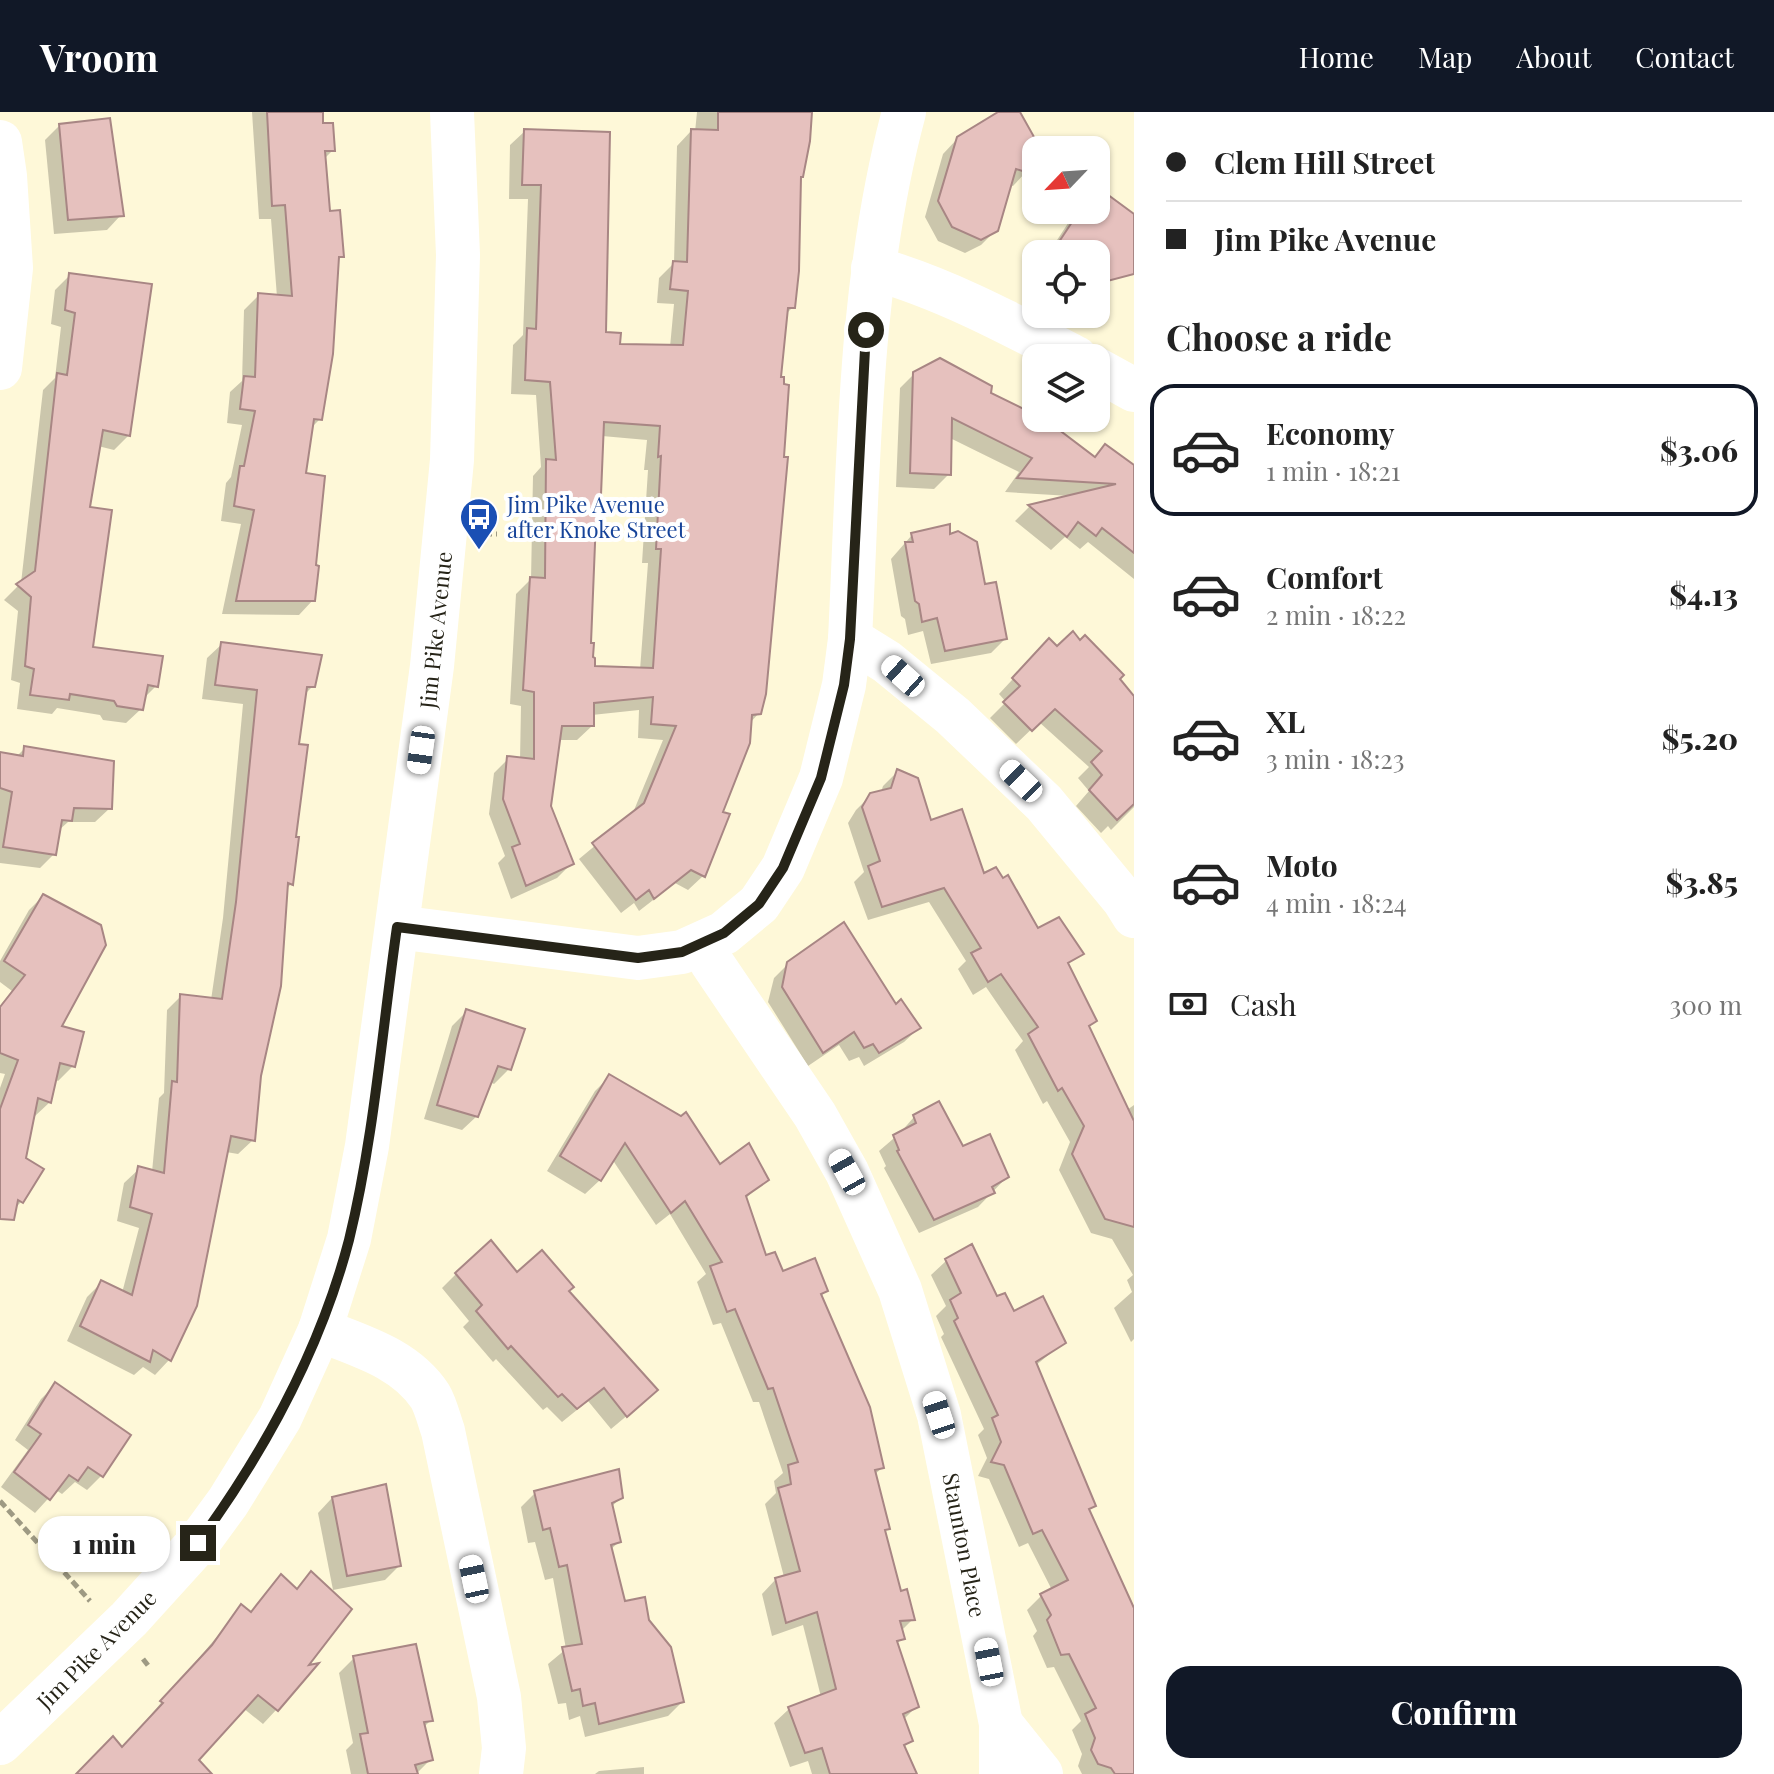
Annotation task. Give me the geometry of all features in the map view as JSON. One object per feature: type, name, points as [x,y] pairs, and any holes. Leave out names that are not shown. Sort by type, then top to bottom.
[{"type":"street","name":"Jim Pike Avenue","points":[[0,1743],[123,1625],[198,1543],[228,1502],[280,1418],[320,1330],[349,1239],[364,1161],[432,666],[452,460],[458,255],[452,112]]},
{"type":"street","points":[[397,927],[638,958],[682,952],[724,933],[759,904],[783,868],[821,778],[844,685],[850,639],[866,330],[873,268],[893,153],[904,112]]},
{"type":"street","points":[[0,142],[11,268],[0,368]]},
{"type":"street","points":[[873,268],[905,277],[1050,344]]},
{"type":"street","points":[[1110,377],[1134,390]]},
{"type":"street","points":[[850,639],[887,662],[953,716],[1044,803],[1134,916]]},
{"type":"street","name":"Staunton Place","points":[[704,944],[712,963],[815,1115],[847,1172],[900,1290],[939,1415],[1001,1724],[1001,1774]]},
{"type":"street","points":[[320,1330],[387,1358],[408,1371],[431,1398],[443,1431],[499,1697],[504,1748],[501,1774]]},
{"type":"street","name":"Staunton Place","points":[[1001,1724],[1041,1774]]},
{"type":"path","points":[[0,1501],[83,1593]]},
{"type":"building","points":[[267,112],[323,112],[323,123],[333,123],[335,151],[325,151],[330,211],[340,210],[344,257],[339,257],[333,354],[322,420],[314,419],[306,473],[325,476],[315,601],[236,601],[254,510],[234,506],[240,466],[244,466],[255,411],[240,409],[244,376],[255,377],[258,293],[292,296],[285,205],[272,206]]},
{"type":"building","points":[[718,112],[812,112],[810,141],[801,177],[795,308],[788,308],[781,377],[784,377],[784,384],[789,385],[784,457],[788,457],[766,694],[761,714],[752,715],[750,743],[723,812],[730,814],[705,877],[691,870],[654,899],[649,890],[636,900],[592,843],[644,803],[676,726],[651,724],[653,697],[594,703],[594,726],[562,726],[551,806],[574,864],[526,886],[512,847],[520,844],[503,799],[507,756],[534,759],[534,692],[523,690],[530,577],[545,578],[546,459],[556,460],[550,382],[525,380],[527,328],[536,329],[541,185],[522,185],[524,129],[610,132],[606,332],[621,333],[620,344],[683,345],[688,291],[670,289],[673,261],[687,262],[691,129],[718,130]],"holes":[[[604,422],[660,426],[656,549],[661,549],[653,668],[595,666],[594,643],[591,643]]]},
{"type":"building","points":[[998,112],[1020,112],[1034,136],[1022,136],[1022,171],[1016,169],[998,231],[981,240],[952,227],[938,201],[957,137]]},
{"type":"building","points":[[110,118],[124,216],[68,220],[59,124]]},
{"type":"building","points":[[1110,196],[1134,214],[1134,274],[1110,280],[1110,240],[1060,240],[1071,224],[1110,224]]},
{"type":"building","points":[[69,273],[152,284],[130,436],[103,430],[90,507],[112,510],[93,647],[163,656],[158,687],[148,685],[143,710],[117,706],[114,701],[70,694],[69,700],[30,695],[34,669],[25,666],[31,597],[16,584],[35,571],[57,373],[67,375],[75,313],[65,310]]},
{"type":"building","points":[[940,358],[992,386],[991,393],[1022,408],[1022,432],[1062,432],[1095,457],[1105,444],[1134,465],[1134,553],[1102,528],[1096,536],[1078,522],[1067,537],[1028,505],[1116,484],[1017,478],[1032,458],[952,418],[951,475],[910,473],[913,372]]},
{"type":"building","points":[[950,524],[950,534],[958,531],[977,542],[985,584],[996,582],[1007,639],[945,651],[937,618],[922,622],[919,604],[915,601],[905,542],[913,542],[911,533]]},
{"type":"building","points":[[1073,631],[1080,640],[1085,635],[1124,675],[1120,679],[1134,696],[1134,804],[1117,820],[1089,790],[1102,775],[1091,762],[1102,751],[1055,709],[1032,731],[1003,702],[1020,686],[1012,678],[1049,638],[1057,646]]},
{"type":"building","points":[[221,642],[322,655],[315,687],[307,687],[299,744],[308,745],[296,837],[299,837],[293,885],[288,883],[281,986],[261,1076],[255,1141],[231,1136],[197,1306],[171,1361],[153,1350],[150,1362],[80,1326],[101,1280],[132,1295],[152,1214],[130,1207],[138,1166],[164,1173],[172,1081],[177,1082],[180,994],[222,999],[236,902],[257,690],[215,685]]},
{"type":"building","points":[[24,746],[114,761],[112,809],[74,808],[72,821],[62,820],[56,855],[3,847],[12,792],[0,788],[0,752],[23,756]]},
{"type":"building","points":[[897,769],[918,778],[931,820],[962,809],[984,873],[996,867],[1003,878],[1008,875],[1038,928],[1059,917],[1084,954],[1068,963],[1097,1021],[1089,1026],[1134,1121],[1134,1227],[1105,1219],[1072,1154],[1084,1126],[1062,1088],[1058,1091],[1028,1034],[1038,1027],[1001,974],[988,982],[971,953],[981,948],[944,888],[882,907],[868,866],[880,861],[862,807],[870,793],[891,788]]},
{"type":"building","points":[[43,894],[101,925],[106,945],[62,1026],[84,1032],[75,1067],[60,1063],[51,1103],[38,1098],[26,1158],[44,1169],[23,1203],[18,1200],[14,1220],[0,1219],[0,1109],[18,1060],[0,1053],[0,1007],[25,975],[4,961]]},
{"type":"building","points":[[844,922],[896,1004],[901,999],[921,1028],[879,1053],[873,1044],[864,1048],[854,1032],[823,1053],[782,987],[787,962]]},
{"type":"building","points":[[466,1009],[525,1029],[511,1070],[498,1066],[478,1117],[437,1105]]},
{"type":"building","points":[[609,1074],[681,1116],[686,1112],[720,1164],[749,1143],[769,1180],[746,1196],[766,1255],[775,1252],[783,1271],[815,1258],[828,1291],[821,1294],[870,1407],[884,1468],[875,1470],[890,1529],[885,1530],[901,1591],[907,1589],[915,1620],[900,1621],[905,1639],[897,1641],[919,1707],[903,1714],[913,1741],[904,1745],[917,1774],[830,1774],[822,1748],[805,1753],[788,1707],[836,1689],[817,1612],[786,1623],[775,1578],[800,1571],[778,1488],[791,1484],[788,1465],[798,1462],[773,1388],[768,1389],[735,1309],[727,1312],[710,1266],[722,1262],[685,1201],[671,1213],[625,1143],[601,1181],[560,1156]]},
{"type":"building","points":[[939,1101],[963,1146],[990,1134],[1009,1177],[992,1187],[995,1193],[934,1220],[897,1151],[893,1135],[916,1123],[913,1115]]},
{"type":"building","points":[[491,1240],[517,1272],[542,1250],[574,1287],[569,1291],[658,1390],[627,1417],[604,1388],[577,1409],[562,1394],[558,1397],[511,1346],[508,1349],[476,1311],[482,1305],[455,1273]]},
{"type":"building","points":[[972,1244],[997,1296],[1005,1293],[1014,1311],[1043,1296],[1066,1343],[1036,1362],[1096,1506],[1089,1509],[1134,1608],[1134,1774],[1115,1774],[1111,1768],[1098,1764],[1091,1750],[1095,1738],[1085,1714],[1096,1708],[1069,1654],[1061,1655],[1047,1620],[1051,1615],[1040,1594],[1068,1580],[1042,1530],[1033,1534],[1004,1465],[991,1462],[1001,1442],[992,1418],[998,1415],[954,1321],[958,1318],[950,1300],[961,1293],[945,1259]]},
{"type":"building","points":[[55,1382],[131,1435],[103,1477],[88,1467],[78,1481],[69,1475],[50,1500],[14,1472],[41,1434],[28,1425]]},
{"type":"building","points":[[619,1469],[623,1498],[612,1503],[621,1542],[611,1545],[625,1601],[645,1597],[649,1620],[671,1647],[684,1702],[599,1724],[595,1703],[583,1706],[580,1689],[572,1691],[562,1647],[582,1644],[567,1565],[559,1567],[550,1528],[543,1530],[534,1491]]},
{"type":"building","points":[[386,1484],[401,1566],[347,1576],[332,1497]]},
{"type":"building","points":[[311,1571],[352,1609],[309,1665],[319,1663],[278,1711],[258,1695],[199,1760],[212,1774],[76,1774],[113,1736],[122,1747],[212,1645],[241,1604],[251,1612],[281,1574],[297,1589]]},
{"type":"building","points":[[416,1644],[433,1721],[424,1722],[433,1760],[415,1765],[418,1774],[368,1774],[360,1734],[368,1733],[353,1656]]},
{"type":"place","name":"Jim Pike Avenue after Knoke Street","points":[[479,551]]},
{"type":"route","points":[[198,1543],[228,1502],[280,1418],[320,1330],[342,1263],[367,1146],[397,927],[638,958],[682,952],[724,933],[759,904],[783,868],[821,778],[844,685],[850,639],[866,330]]}]
